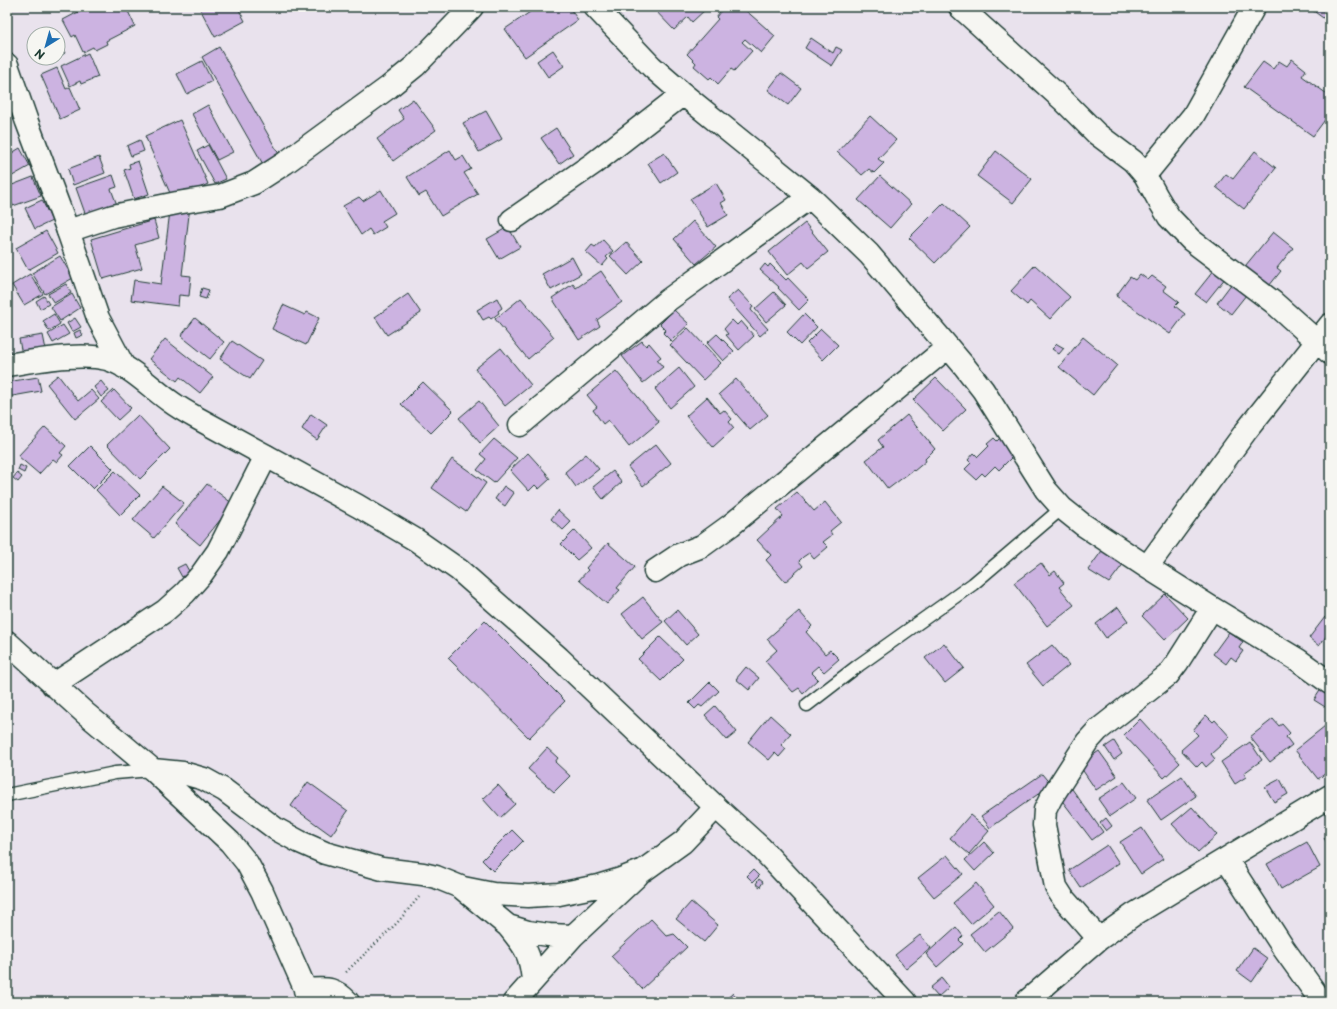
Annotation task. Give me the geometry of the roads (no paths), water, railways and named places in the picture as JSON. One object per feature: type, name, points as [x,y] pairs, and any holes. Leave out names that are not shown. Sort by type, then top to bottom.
[{"type":"street","points":[[68,231],[113,216],[220,196],[254,183],[285,163],[389,87],[414,66],[472,7]]},
{"type":"street","points":[[595,7],[652,67],[682,94],[810,197],[869,254],[983,390],[1046,490],[1062,508],[1082,524],[1147,567],[1298,660],[1330,683]]},
{"type":"street","points":[[960,7],[1063,100],[1098,134],[1133,162],[1145,175],[1156,197],[1169,217],[1191,240],[1326,340],[1246,431],[1147,567]]},
{"type":"street","points":[[1145,175],[1193,116],[1254,7]]},
{"type":"street","points":[[7,65],[68,231],[98,318],[124,366]]},
{"type":"street","points":[[512,220],[594,163],[682,94]]},
{"type":"street","points":[[520,425],[668,300],[810,197]]},
{"type":"street","points":[[655,571],[679,556],[702,546],[731,525],[948,347]]},
{"type":"street","points":[[7,365],[50,359],[90,356],[108,359],[124,366],[171,402],[197,418],[358,506],[416,540],[459,570],[559,658],[761,848],[906,1002]]},
{"type":"street","points":[[54,685],[165,610],[197,580],[218,551],[266,456]]},
{"type":"street","points":[[1098,939],[1063,898],[1056,886],[1044,825],[1045,810],[1051,798],[1087,742],[1098,730],[1168,675],[1212,608]]},
{"type":"street","points":[[7,642],[54,685],[153,770],[230,842],[248,863],[262,891],[308,996],[329,989],[339,993],[348,1002]]},
{"type":"street","points":[[153,770],[183,773],[204,779],[224,790],[276,829],[325,853],[382,869],[436,877],[462,888],[493,894],[528,896],[559,894],[621,879],[644,870]]},
{"type":"street","points":[[1026,1002],[1098,939],[1134,915],[1330,796]]},
{"type":"street","points":[[514,1002],[573,936],[644,870],[683,842],[716,807]]},
{"type":"street","points":[[1226,859],[1284,949],[1322,1002]]},
{"type":"street","points":[[462,888],[508,926],[524,946],[531,962],[533,980]]},
{"type":"street","points":[[508,926],[528,932],[573,936]]},
{"type":"lane","points":[[807,705],[859,665],[973,584],[1062,508]]},
{"type":"lane","points":[[7,795],[115,772],[153,770]]}]
